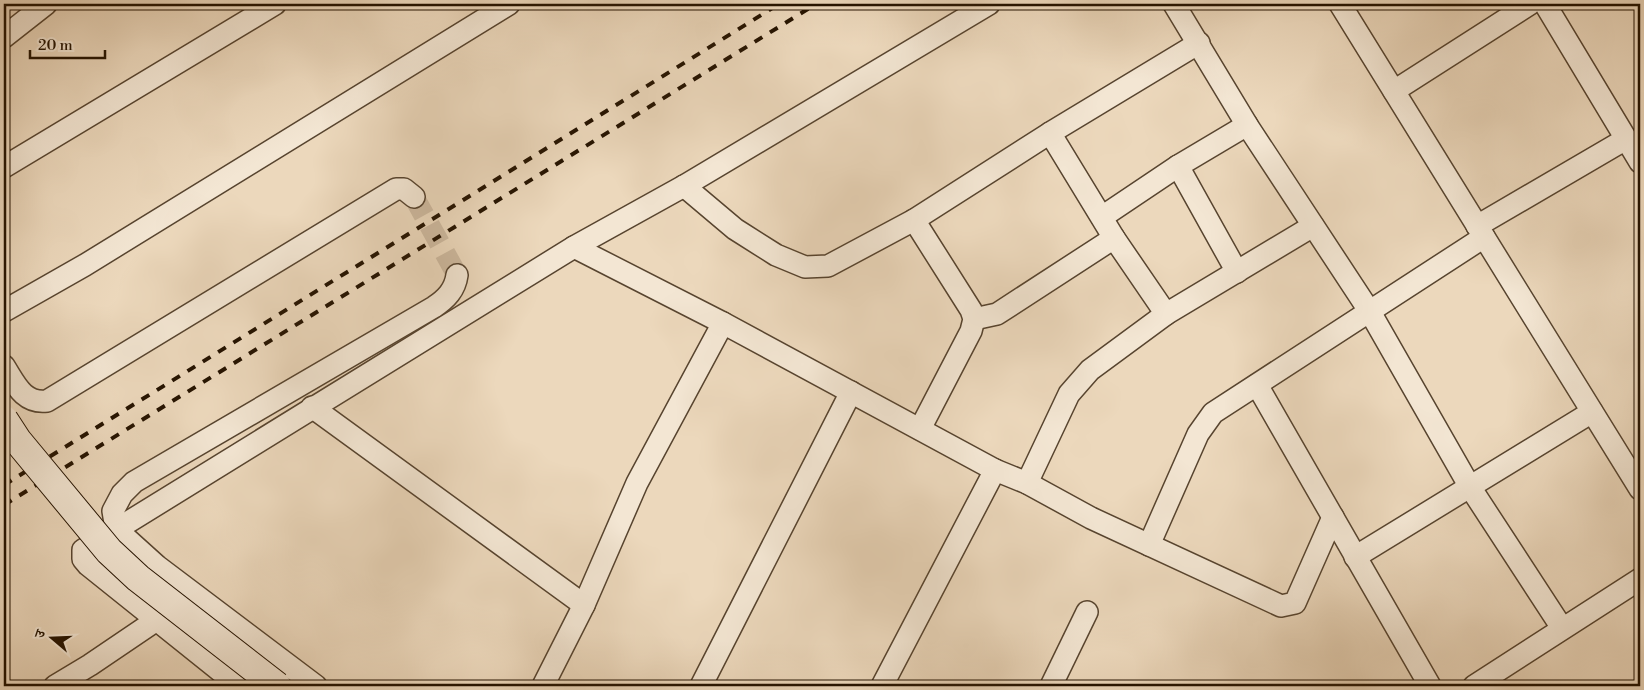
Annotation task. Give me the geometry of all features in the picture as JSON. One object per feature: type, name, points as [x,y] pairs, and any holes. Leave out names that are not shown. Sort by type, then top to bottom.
[{"type":"main road","points":[[4,420],[17,440],[109,551],[138,578],[277,686]]},
{"type":"street","points":[[4,37],[46,4]]},
{"type":"street","points":[[4,167],[275,4]]},
{"type":"street","points":[[4,311],[119,245],[509,4]]},
{"type":"street","points":[[239,686],[156,621],[83,559],[83,550],[574,247],[684,186],[989,4]]},
{"type":"street","points":[[1174,4],[1247,125],[1370,312],[1470,487],[1562,628]]},
{"type":"street","points":[[1340,4],[1639,485]]},
{"type":"street","points":[[1394,91],[1530,4]]},
{"type":"street","points":[[1545,4],[1640,162]]},
{"type":"street","points":[[684,186],[735,229],[776,255],[805,267],[828,266],[840,262],[914,220],[1050,133],[1199,43]]},
{"type":"street","points":[[1102,217],[1178,166],[1247,125]]},
{"type":"street","points":[[1050,133],[1114,238],[1166,314]]},
{"type":"street","points":[[1149,545],[1205,421],[1218,408],[1370,312],[1480,231],[1626,139]]},
{"type":"street","points":[[1178,166],[1237,272]]},
{"type":"street","points":[[4,366],[26,397],[39,402],[47,401],[396,189],[404,189],[414,197]]},
{"type":"street","points":[[914,220],[971,310],[974,320],[971,331],[920,429]]},
{"type":"street","points":[[1027,483],[1064,405],[1076,385],[1090,370],[1166,314],[1313,226]]},
{"type":"street","points":[[974,320],[997,314],[1114,238]]},
{"type":"street","points":[[574,247],[723,323],[995,470],[1027,483],[1090,518],[1281,606],[1295,603],[1333,518]]},
{"type":"street","points":[[316,686],[157,566],[116,529],[113,511],[122,494],[134,482],[434,307],[448,296],[456,283],[457,275]]},
{"type":"street","points":[[543,686],[584,604],[637,483],[723,323]]},
{"type":"street","points":[[1257,385],[1430,686]]},
{"type":"street","points":[[701,686],[851,392]]},
{"type":"street","points":[[312,407],[584,604]]},
{"type":"street","points":[[1355,557],[1592,412]]},
{"type":"street","points":[[882,686],[995,470]]},
{"type":"street","points":[[1474,686],[1640,579]]},
{"type":"street","points":[[1051,686],[1087,612]]},
{"type":"street","points":[[55,686],[90,666],[156,621]]},
{"type":"tunnel","points":[[414,197],[457,275]]},
{"type":"railway","points":[[4,485],[779,4]]},
{"type":"railway","points":[[4,505],[816,4]]}]
